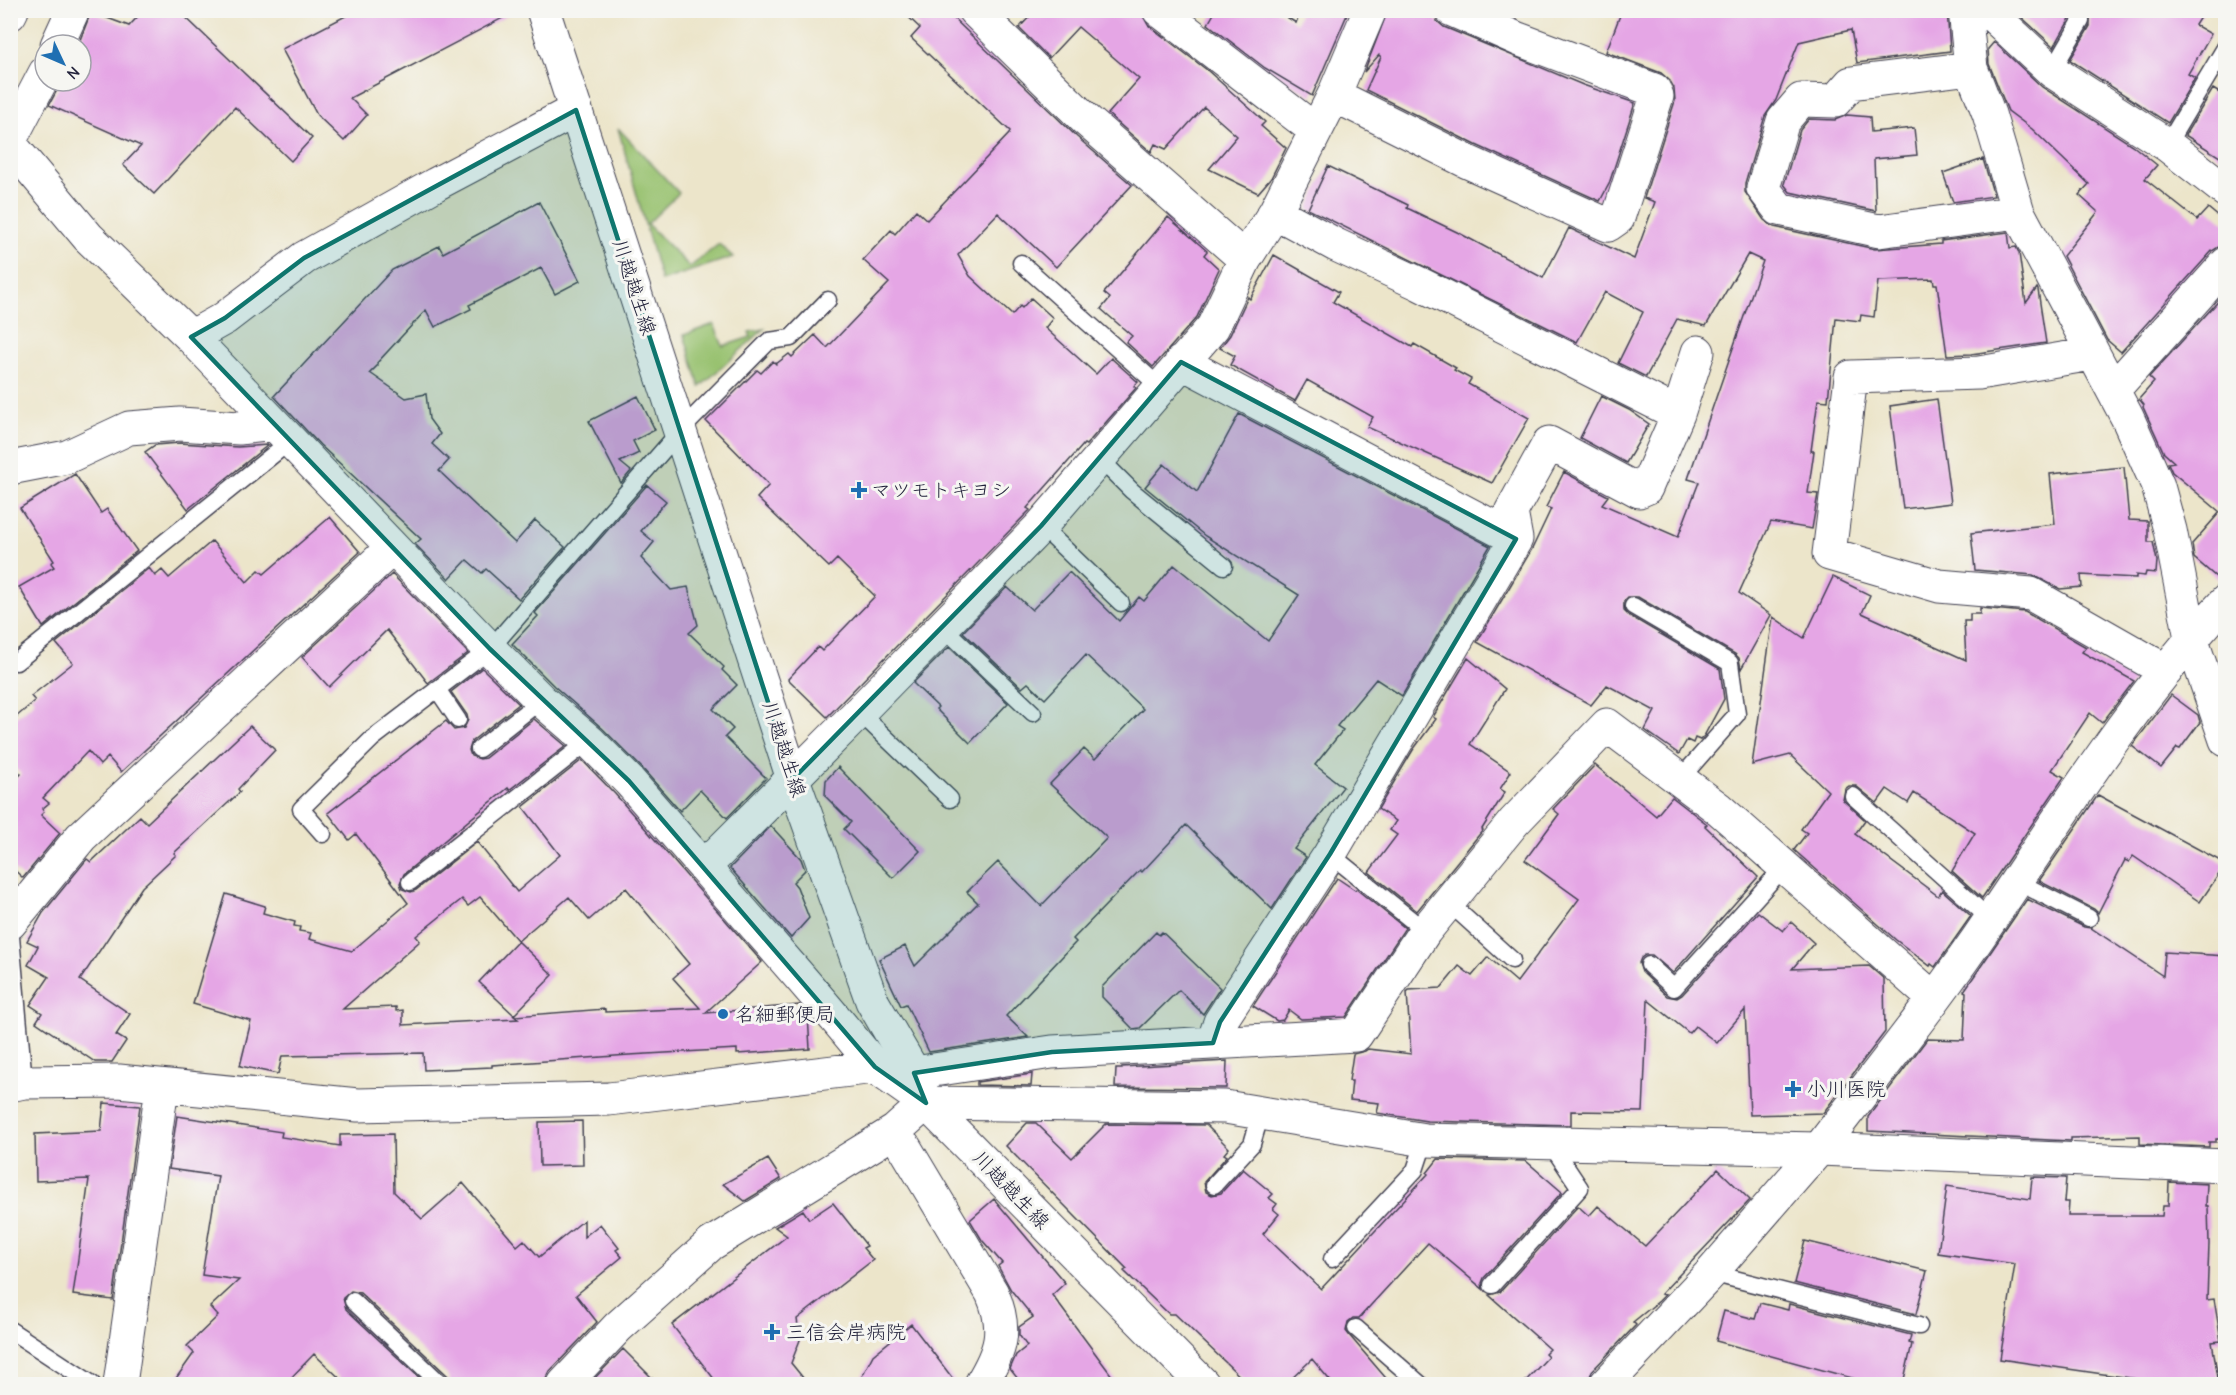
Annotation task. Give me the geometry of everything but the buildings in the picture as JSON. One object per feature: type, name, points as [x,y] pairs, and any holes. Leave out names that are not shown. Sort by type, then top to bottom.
[{"type":"street","points":[[62,33],[73,10]]},
{"type":"street","name":"川越越生線","points":[[543,10],[793,779],[872,1001],[914,1073],[926,1103],[1203,1384]]},
{"type":"street","points":[[974,10],[1084,118],[1245,259]]},
{"type":"street","points":[[1159,10],[1316,130]]},
{"type":"street","points":[[704,867],[1041,526],[1213,327],[1245,259],[1275,212],[1334,95],[1370,10]]},
{"type":"street","points":[[1334,95],[1468,162],[1608,225],[1618,218],[1657,96],[1654,90],[1518,39],[1452,10]]},
{"type":"street","points":[[1977,11],[1971,68],[1989,114],[2018,212],[2113,390],[2158,486],[2170,530],[2191,638],[2226,740]]},
{"type":"street","points":[[1977,11],[2052,71],[2167,145],[2226,191]]},
{"type":"street","points":[[1971,68],[1851,83],[1835,101],[1802,100],[1783,121],[1763,188],[1779,209],[1879,231],[2018,212]]},
{"type":"street","points":[[35,93],[10,142],[88,237],[191,336],[490,649],[541,700],[589,741],[629,782],[782,959],[837,1018],[875,1066],[926,1103],[1225,1107],[1425,1140],[1820,1149],[2226,1166]]},
{"type":"street","points":[[191,336],[225,318],[304,258],[436,184],[576,110]]},
{"type":"street","points":[[1275,212],[1336,245],[1420,284],[1678,414]]},
{"type":"street","points":[[2113,390],[2226,264]]},
{"type":"street","points":[[1213,1043],[1220,1022],[1330,854],[1516,539],[1511,512],[1549,443],[1639,491],[1646,488],[1678,414],[1698,352]]},
{"type":"street","points":[[2092,354],[1979,373],[1851,377],[1829,554],[1939,586],[2031,594],[2166,671]]},
{"type":"street","points":[[1181,362],[1516,539]]},
{"type":"street","points":[[10,468],[67,457],[129,428],[180,424],[282,432]]},
{"type":"street","points":[[10,925],[81,837],[392,548]]},
{"type":"street","points":[[1606,1384],[1711,1273],[1820,1149],[1990,920],[2079,786],[2191,638],[2226,601]]},
{"type":"street","points":[[914,1073],[1052,1052],[1356,1035],[1425,931],[1514,822],[1607,725],[1719,809],[1933,998]]},
{"type":"street","points":[[17,1084],[120,1081],[358,1105],[609,1099],[875,1066]]},
{"type":"street","points":[[120,1384],[162,1087]]},
{"type":"street","points":[[564,1384],[618,1327],[711,1244],[895,1131],[926,1103]]},
{"type":"street","points":[[895,1131],[992,1293],[1000,1312],[1002,1328],[999,1347],[981,1384]]},
{"type":"lane","points":[[2052,71],[2081,21]]},
{"type":"lane","points":[[2167,145],[2226,46]]},
{"type":"lane","points":[[1022,264],[1160,387]]},
{"type":"lane","points":[[323,834],[302,809],[372,739],[490,649],[680,431],[769,340],[791,338],[828,300]]},
{"type":"lane","points":[[10,660],[16,662],[282,432]]},
{"type":"lane","points":[[1100,459],[1132,491],[1224,566]]},
{"type":"lane","points":[[1041,526],[1121,603]]},
{"type":"lane","points":[[1633,606],[1730,663],[1737,714],[1680,780]]},
{"type":"lane","points":[[943,627],[1034,713]]},
{"type":"lane","points":[[437,689],[458,720]]},
{"type":"lane","points":[[479,749],[541,700]]},
{"type":"lane","points":[[859,712],[950,799]]},
{"type":"lane","points":[[410,882],[589,741]]},
{"type":"lane","points":[[1853,796],[1990,920]]},
{"type":"lane","points":[[1330,854],[1425,931]]},
{"type":"lane","points":[[1649,964],[1674,988],[1784,867]]},
{"type":"lane","points":[[2016,881],[2089,918]]},
{"type":"lane","points":[[1448,903],[1512,960]]},
{"type":"lane","points":[[10,925],[17,1084]]},
{"type":"lane","points":[[1214,1185],[1252,1144],[1261,1113]]},
{"type":"lane","points":[[1332,1259],[1415,1170],[1425,1140]]},
{"type":"lane","points":[[1492,1285],[1581,1188],[1550,1143]]},
{"type":"lane","points":[[1711,1273],[1919,1326]]},
{"type":"lane","points":[[353,1301],[441,1384]]},
{"type":"lane","points":[[1356,1328],[1420,1384]]},
{"type":"lane","points":[[10,1330],[92,1384]]},
{"type":"highlighted area","points":[[576,110],[793,779],[1041,526],[1181,362],[1516,539],[1330,854],[1220,1022],[1213,1043],[1052,1052],[914,1073],[926,1103],[875,1067],[629,781],[490,649],[191,337],[225,318],[304,258]]},
{"type":"green space","points":[[618,128],[679,193],[647,224],[690,267],[719,244],[733,257],[661,281]]},
{"type":"green space","points":[[714,324],[723,346],[751,337],[749,332],[764,329],[700,387],[684,335]]},
{"type":"place","name":"マツモトキヨシ","points":[[859,490]]},
{"type":"place","name":"名細郵便局","points":[[723,1014]]},
{"type":"place","name":"小川医院","points":[[1793,1089]]},
{"type":"place","name":"三信会岸病院","points":[[772,1332]]}]
